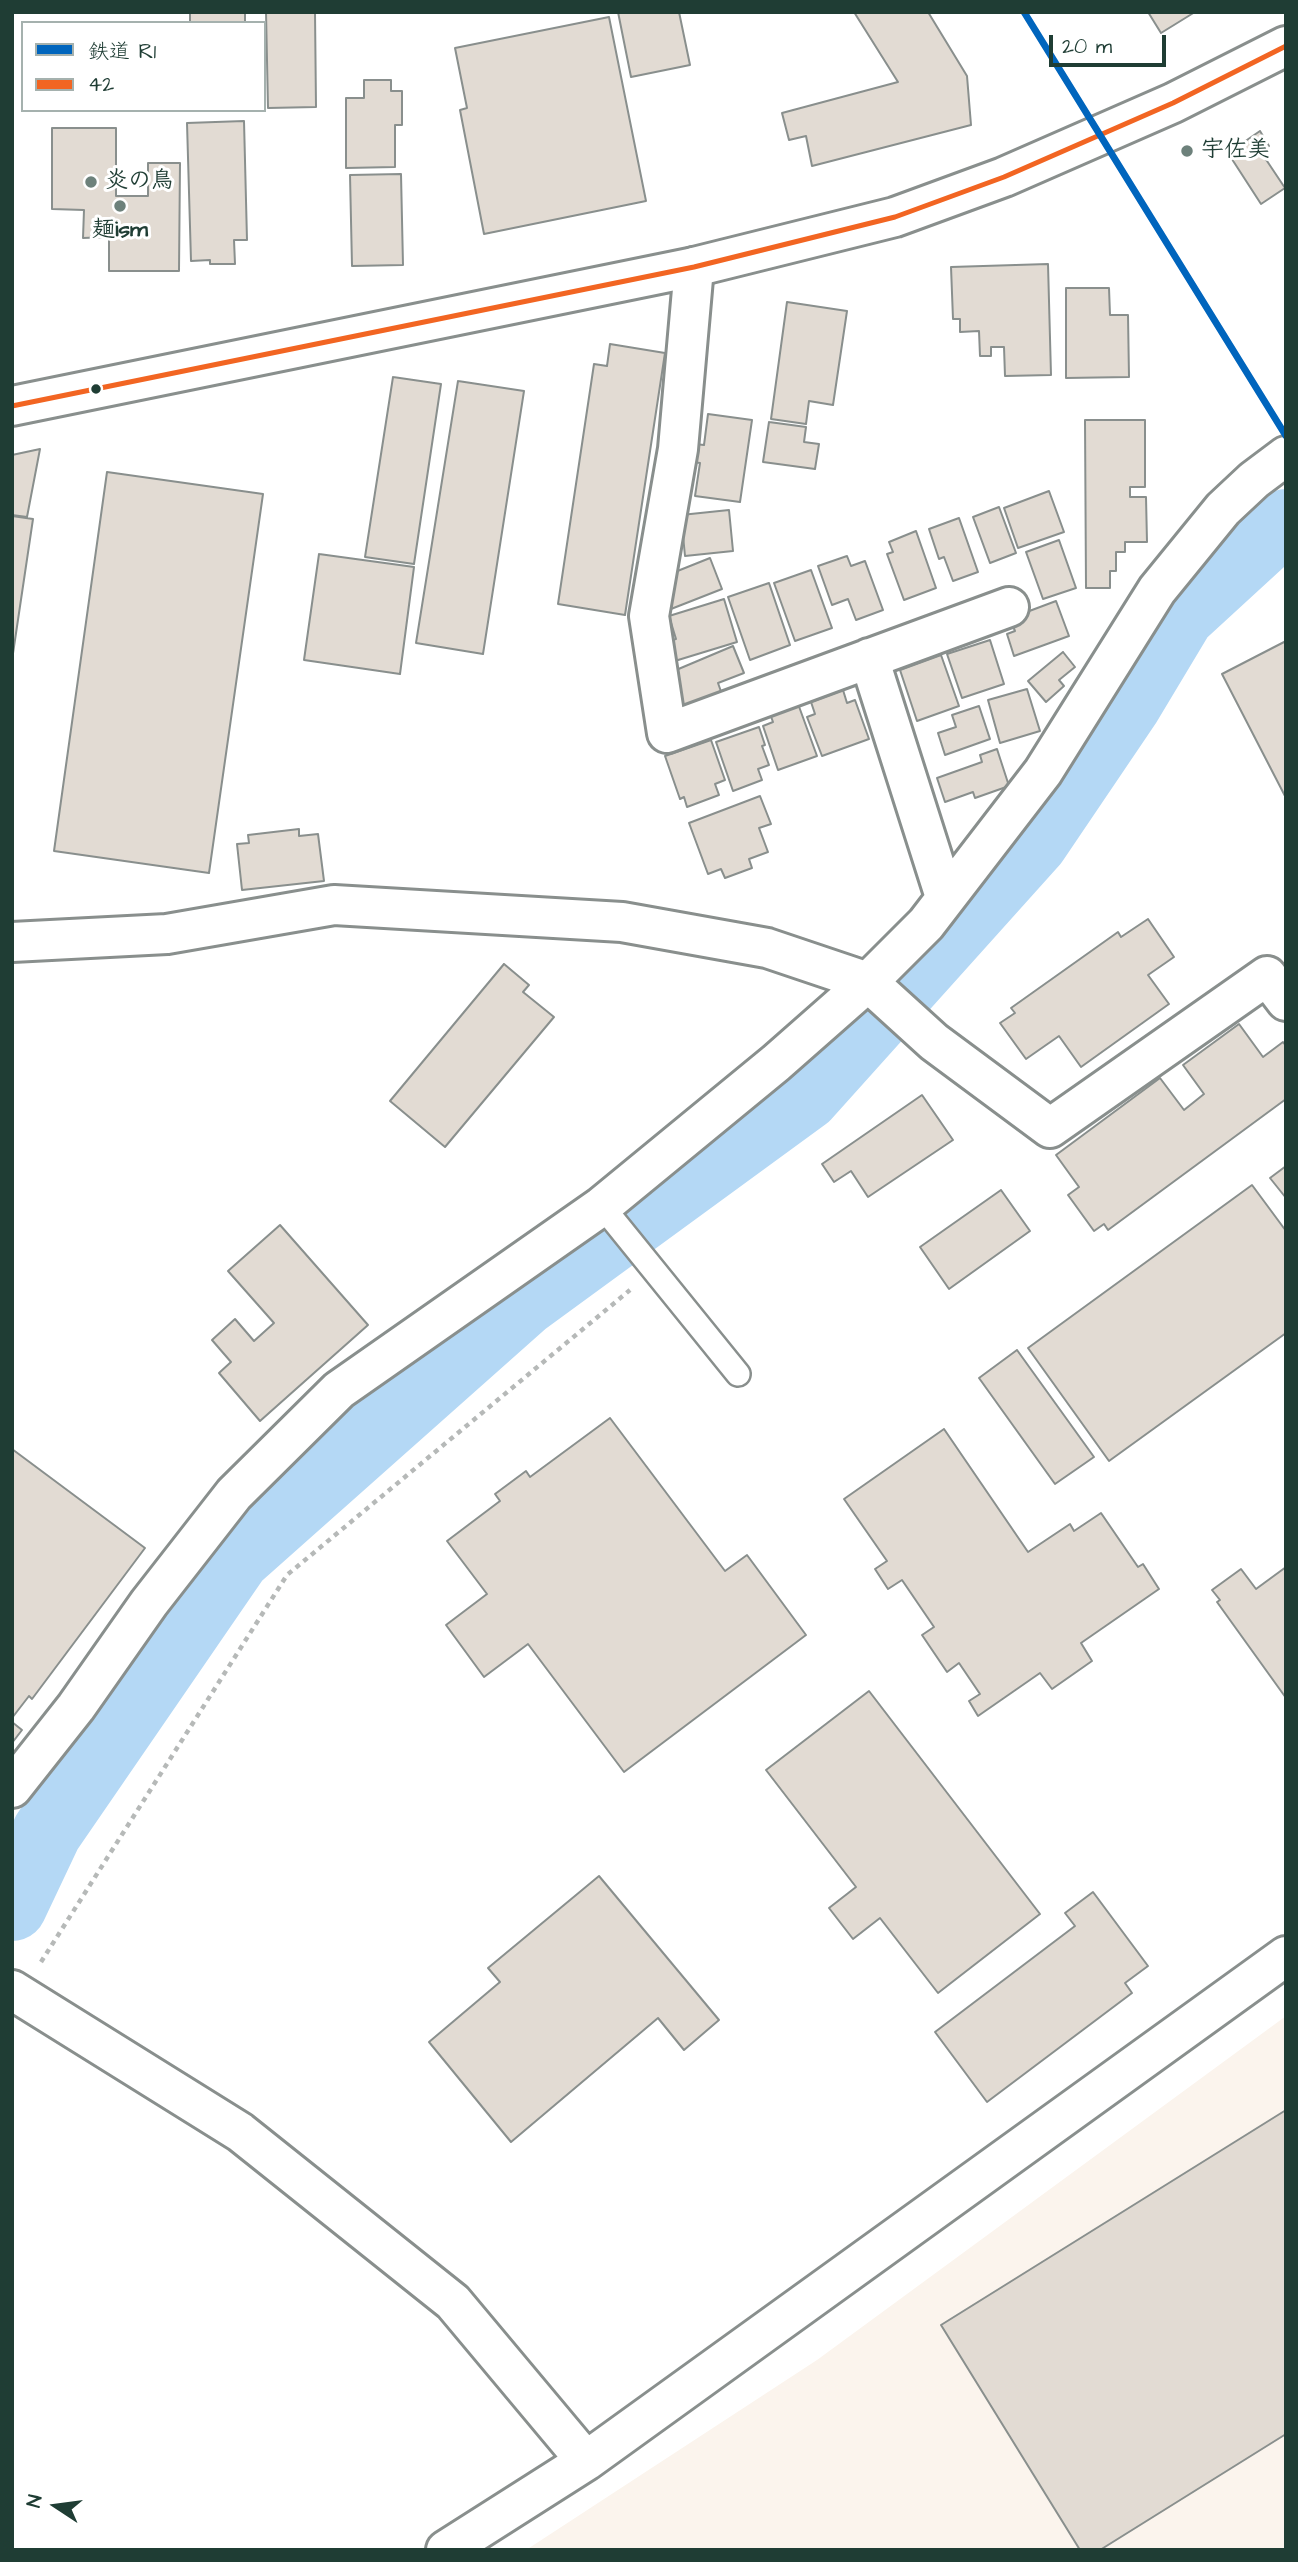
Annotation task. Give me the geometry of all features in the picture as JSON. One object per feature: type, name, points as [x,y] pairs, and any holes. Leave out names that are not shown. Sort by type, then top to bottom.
[{"type":"street","points":[[12,406],[694,267],[895,217],[992,182],[1173,103],[1286,46]]},
{"type":"street","points":[[694,267],[678,449],[649,616],[667,733],[1009,607]]},
{"type":"street","points":[[12,1788],[76,1707],[149,1603],[234,1494],[329,1399],[602,1206],[776,1063],[886,998],[926,924],[1043,772],[1157,590],[1223,509],[1254,480],[1286,456]]},
{"type":"street","points":[[869,658],[945,897]]},
{"type":"street","points":[[12,942],[167,934],[334,905],[622,922],[766,948],[886,998],[934,1042],[1050,1128],[1268,976],[1286,1001]]},
{"type":"street","points":[[446,2550],[586,2461],[1286,1956]]},
{"type":"street","points":[[16,1992],[240,2132],[453,2302],[586,2461]]},
{"type":"lane","points":[[602,1206],[738,1374]]},
{"type":"path","points":[[16,1992],[287,1575],[639,1283]]},
{"type":"shaded area","points":[[1286,2016],[1286,2550],[526,2550],[817,2360]]},
{"type":"building","points":[[190,12],[245,12],[245,21],[190,21]]},
{"type":"building","points":[[266,12],[315,12],[316,107],[268,108]]},
{"type":"building","points":[[618,12],[679,12],[690,65],[631,77]]},
{"type":"building","points":[[854,12],[928,12],[967,76],[971,125],[812,166],[806,136],[789,140],[782,113],[898,82]]},
{"type":"building","points":[[1148,12],[1195,12],[1161,33]]},
{"type":"building","points":[[609,17],[646,201],[484,234],[460,110],[467,108],[455,48]]},
{"type":"building","points":[[364,80],[391,80],[391,91],[402,91],[402,125],[395,125],[395,167],[346,168],[346,98],[364,98]]},
{"type":"building","points":[[244,121],[247,240],[234,240],[235,264],[210,264],[210,260],[191,261],[187,123]]},
{"type":"building","points":[[52,128],[116,128],[116,196],[148,196],[148,163],[180,163],[179,271],[109,271],[109,237],[83,238],[84,210],[52,209]]},
{"type":"building","points":[[1260,131],[1269,146],[1261,152],[1285,188],[1261,204],[1228,153]]},
{"type":"building","points":[[401,174],[403,265],[352,266],[350,175]]},
{"type":"building","points":[[1048,264],[1051,375],[1005,376],[1004,347],[991,347],[991,356],[980,356],[979,331],[960,332],[960,319],[953,319],[951,267]]},
{"type":"building","points":[[1066,288],[1109,288],[1110,315],[1128,315],[1129,377],[1066,378]]},
{"type":"building","points":[[787,302],[847,311],[833,405],[809,401],[806,424],[771,419]]},
{"type":"building","points":[[610,344],[665,353],[625,615],[558,604],[594,364],[607,366]]},
{"type":"building","points":[[393,377],[441,384],[414,564],[365,557]]},
{"type":"building","points":[[458,381],[524,391],[483,654],[416,643]]},
{"type":"building","points":[[708,414],[752,420],[740,502],[695,496],[700,463],[693,462],[695,444],[704,445]]},
{"type":"building","points":[[1085,420],[1145,420],[1145,487],[1130,487],[1130,497],[1146,497],[1147,542],[1125,542],[1125,552],[1116,552],[1116,571],[1110,571],[1110,588],[1086,588]]},
{"type":"building","points":[[769,422],[806,427],[804,442],[819,444],[815,469],[763,462]]},
{"type":"building","points":[[40,449],[27,517],[12,515],[12,455]]},
{"type":"building","points":[[107,472],[263,494],[209,873],[54,851]]},
{"type":"building","points":[[1049,491],[1064,532],[1018,548],[1004,508]]},
{"type":"building","points":[[999,507],[1016,553],[990,563],[973,517]]},
{"type":"building","points":[[729,510],[733,551],[685,556],[681,515]]},
{"type":"building","points":[[12,516],[33,519],[12,660]]},
{"type":"building","points":[[959,518],[978,572],[953,581],[944,557],[939,559],[929,529]]},
{"type":"building","points":[[916,531],[936,588],[904,600],[887,554],[893,552],[889,542]]},
{"type":"building","points":[[1059,540],[1076,588],[1043,599],[1026,552]]},
{"type":"building","points":[[319,554],[414,567],[400,674],[304,660]]},
{"type":"building","points":[[847,556],[851,566],[865,561],[883,610],[856,620],[848,599],[832,605],[818,566]]},
{"type":"building","points":[[710,558],[722,589],[671,609],[662,584],[670,574]]},
{"type":"building","points":[[811,570],[832,628],[795,641],[774,583]]},
{"type":"building","points":[[769,583],[790,645],[750,660],[728,597]]},
{"type":"building","points":[[724,599],[737,642],[665,664],[659,644],[676,639],[669,616]]},
{"type":"building","points":[[1056,601],[1069,636],[1014,656],[1007,634],[1015,631],[1012,624],[1016,616]]},
{"type":"building","points":[[990,640],[1004,684],[962,698],[947,654]]},
{"type":"building","points":[[1286,641],[1286,798],[1222,674]]},
{"type":"building","points":[[733,646],[744,673],[718,683],[724,700],[686,715],[669,673]]},
{"type":"building","points":[[1063,652],[1075,667],[1059,680],[1064,686],[1046,702],[1028,681]]},
{"type":"building","points":[[941,655],[959,706],[917,721],[900,670]]},
{"type":"building","points":[[1027,689],[1040,731],[1000,743],[988,700]]},
{"type":"building","points":[[843,690],[847,703],[855,700],[869,739],[822,756],[807,717],[815,714],[811,702]]},
{"type":"building","points":[[797,701],[817,756],[778,770],[763,726],[773,722],[769,711]]},
{"type":"building","points":[[979,706],[990,739],[945,755],[938,733],[956,727],[952,715]]},
{"type":"building","points":[[759,727],[769,765],[758,769],[762,780],[733,791],[716,742]]},
{"type":"building","points":[[711,740],[725,780],[715,784],[719,795],[687,807],[684,797],[680,799],[665,756]]},
{"type":"building","points":[[997,749],[1009,786],[975,798],[973,792],[945,802],[937,778],[982,762],[980,755]]},
{"type":"building","points":[[760,796],[771,824],[759,828],[768,852],[749,859],[752,868],[725,878],[721,869],[708,874],[689,823]]},
{"type":"building","points":[[299,829],[299,836],[318,834],[324,881],[242,890],[237,844],[249,843],[248,835]]},
{"type":"building","points":[[1148,919],[1174,957],[1148,975],[1169,1004],[1081,1067],[1059,1036],[1026,1059],[1000,1023],[1015,1013],[1011,1008],[1118,932],[1121,937]]},
{"type":"building","points":[[504,964],[529,985],[523,992],[554,1017],[445,1147],[390,1101]]},
{"type":"building","points":[[1239,1024],[1263,1057],[1283,1042],[1286,1046],[1286,1099],[1108,1230],[1104,1224],[1094,1231],[1068,1195],[1079,1187],[1056,1155],[1160,1078],[1184,1110],[1204,1094],[1183,1065]]},
{"type":"building","points":[[922,1095],[953,1140],[868,1197],[851,1171],[834,1182],[822,1164]]},
{"type":"building","points":[[1286,1166],[1286,1198],[1270,1178]]},
{"type":"building","points":[[1252,1185],[1286,1231],[1286,1333],[1109,1461],[1028,1348]]},
{"type":"building","points":[[1001,1190],[1030,1231],[949,1289],[920,1247]]},
{"type":"building","points":[[280,1225],[368,1325],[260,1421],[219,1373],[231,1362],[212,1340],[235,1319],[254,1341],[274,1323],[228,1271]]},
{"type":"building","points":[[1017,1350],[1094,1457],[1055,1484],[979,1378]]},
{"type":"building","points":[[610,1418],[725,1571],[747,1555],[806,1635],[624,1772],[528,1644],[484,1677],[446,1625],[487,1594],[447,1541],[500,1501],[495,1494],[526,1471],[530,1477]]},
{"type":"building","points":[[944,1429],[1028,1552],[1070,1524],[1074,1531],[1101,1513],[1138,1567],[1143,1564],[1159,1589],[1081,1643],[1092,1661],[1052,1689],[1040,1673],[978,1716],[969,1701],[980,1694],[959,1663],[947,1672],[922,1635],[934,1627],[902,1580],[888,1589],[875,1569],[887,1561],[844,1499]]},
{"type":"building","points":[[12,1449],[145,1548],[32,1699],[29,1696],[12,1718]]},
{"type":"building","points":[[1286,1567],[1286,1698],[1217,1602],[1220,1600],[1212,1590],[1241,1569],[1256,1589]]},
{"type":"building","points":[[869,1691],[1040,1914],[938,1993],[880,1918],[853,1939],[829,1908],[856,1887],[766,1770]]},
{"type":"building","points":[[12,1722],[22,1730],[12,1743]]},
{"type":"building","points":[[599,1876],[719,2020],[684,2050],[658,2018],[511,2142],[429,2042],[500,1982],[488,1968]]},
{"type":"building","points":[[1093,1892],[1148,1966],[1125,1983],[1132,1993],[987,2102],[935,2032],[1075,1926],[1065,1913]]},
{"type":"building","points":[[1286,2110],[1286,2434],[1100,2550],[1080,2550],[941,2325]]},
{"type":"waterway","points":[[12,1906],[47,1832],[236,1557],[523,1302],[805,1096],[1034,841],[1126,705],[1180,615],[1265,537],[1286,524]]},
{"type":"rail line","name":"R1","points":[[1024,12],[1286,436]]},
{"type":"transit line","name":"42","points":[[12,406],[694,267],[895,217],[1004,177],[1173,103],[1286,46]]},
{"type":"place","name":"宇佐美","points":[[1187,151]]},
{"type":"place","name":"炎の鳥","points":[[91,182]]},
{"type":"place","name":"麺ism","points":[[120,206]]}]
